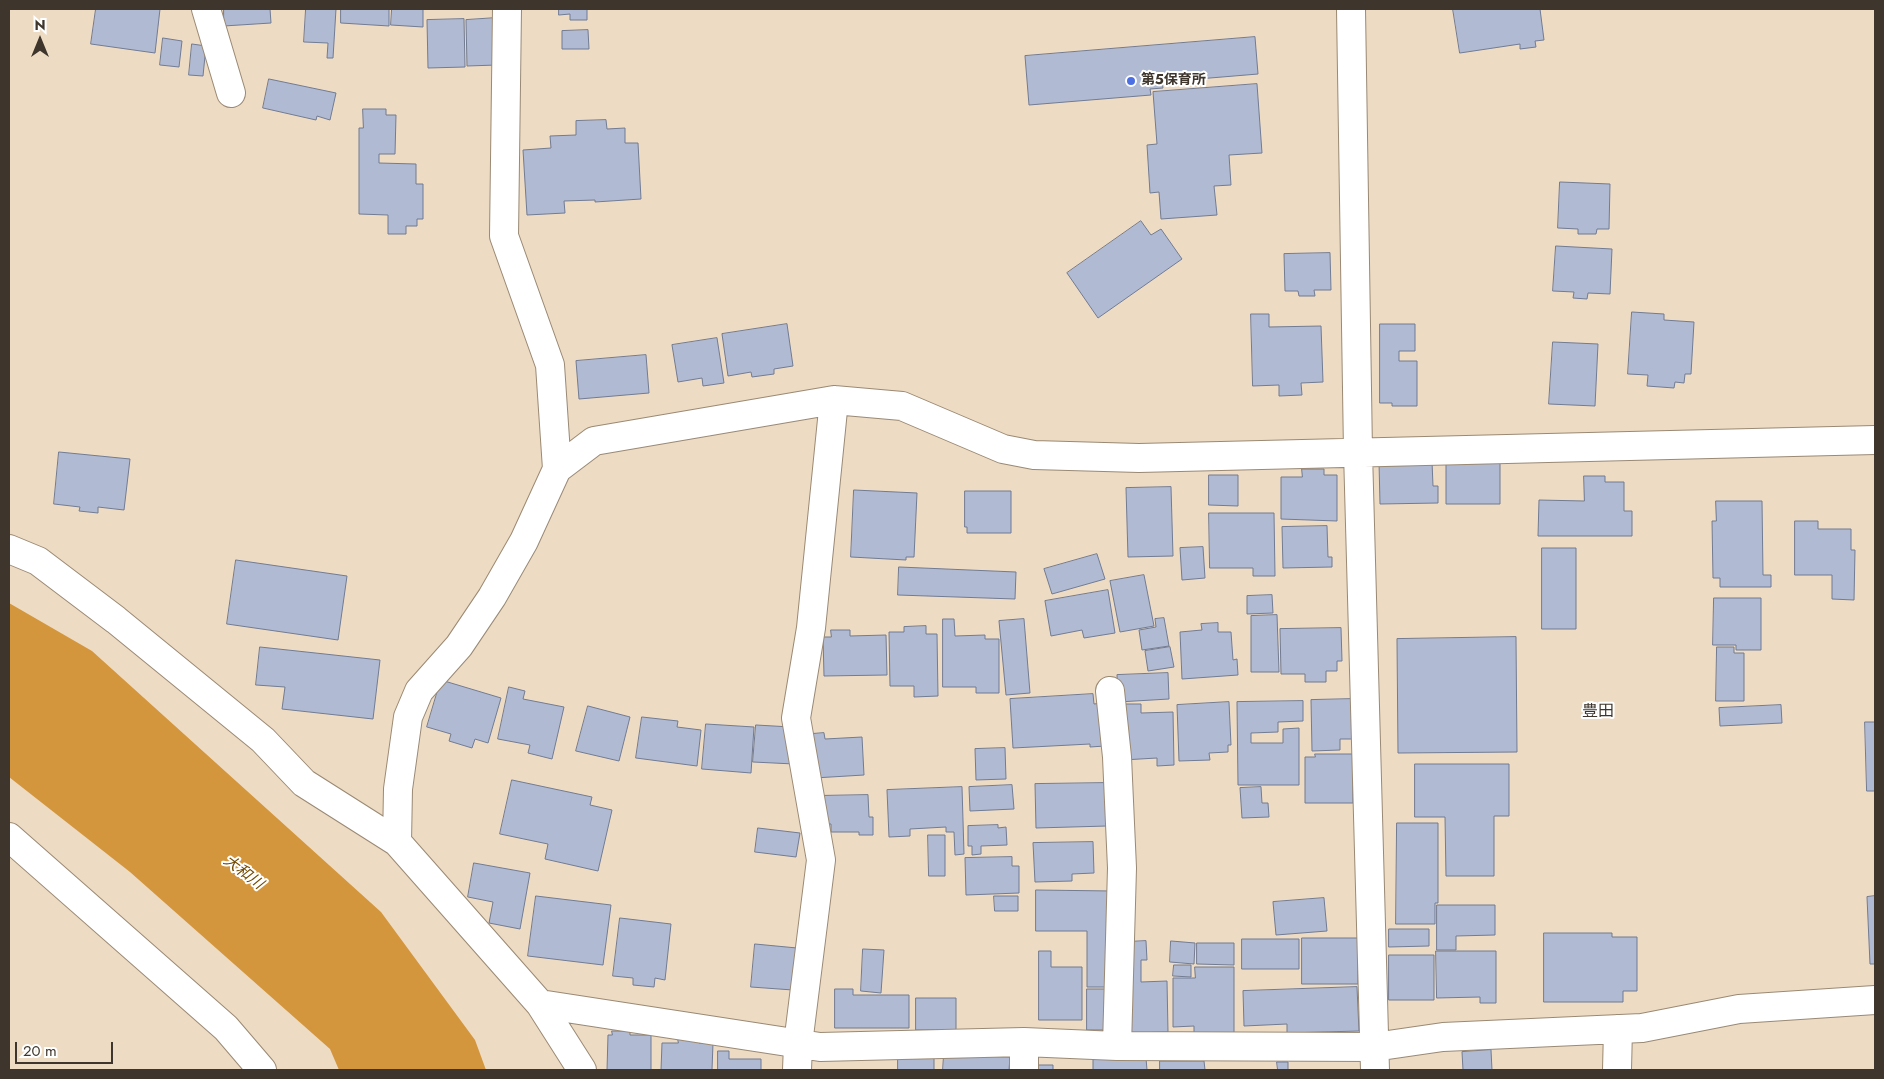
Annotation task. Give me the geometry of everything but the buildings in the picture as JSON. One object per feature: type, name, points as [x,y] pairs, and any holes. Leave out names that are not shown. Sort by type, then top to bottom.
[{"type":"street","points":[[206,9],[231,93]]},
{"type":"street","points":[[507,9],[504,236],[550,365],[557,469]]},
{"type":"street","points":[[1351,9],[1358,452],[1375,1058]]},
{"type":"street","points":[[798,1057],[821,860],[796,718],[811,628],[834,400]]},
{"type":"street","points":[[397,842],[398,789],[408,716],[419,691],[459,646],[492,597],[524,541],[557,469],[594,441],[834,400],[902,406],[1003,449],[1034,455],[1139,458],[1875,440]]},
{"type":"street","points":[[9,549],[38,561],[116,620],[263,740],[304,783],[397,842],[540,1004],[582,1070]]},
{"type":"street","points":[[1110,691],[1117,757],[1122,868],[1117,1046]]},
{"type":"street","points":[[9,837],[226,1028],[262,1070]]},
{"type":"street","points":[[540,1004],[798,1057],[820,1047],[1024,1042],[1375,1058],[1443,1037],[1642,1028],[1739,1009],[1875,1000]]},
{"type":"street","points":[[1617,1070],[1618,1029]]},
{"type":"street","points":[[1024,1042],[1024,1070]]},
{"type":"water","name":"大和川","points":[[9,603],[92,651],[381,912],[475,1040],[486,1070],[339,1070],[330,1049],[130,872],[9,777]]},
{"type":"place","name":"第５保育所","points":[[1131,81]]},
{"type":"district","name":"豊田","points":[[1598,712]]}]
